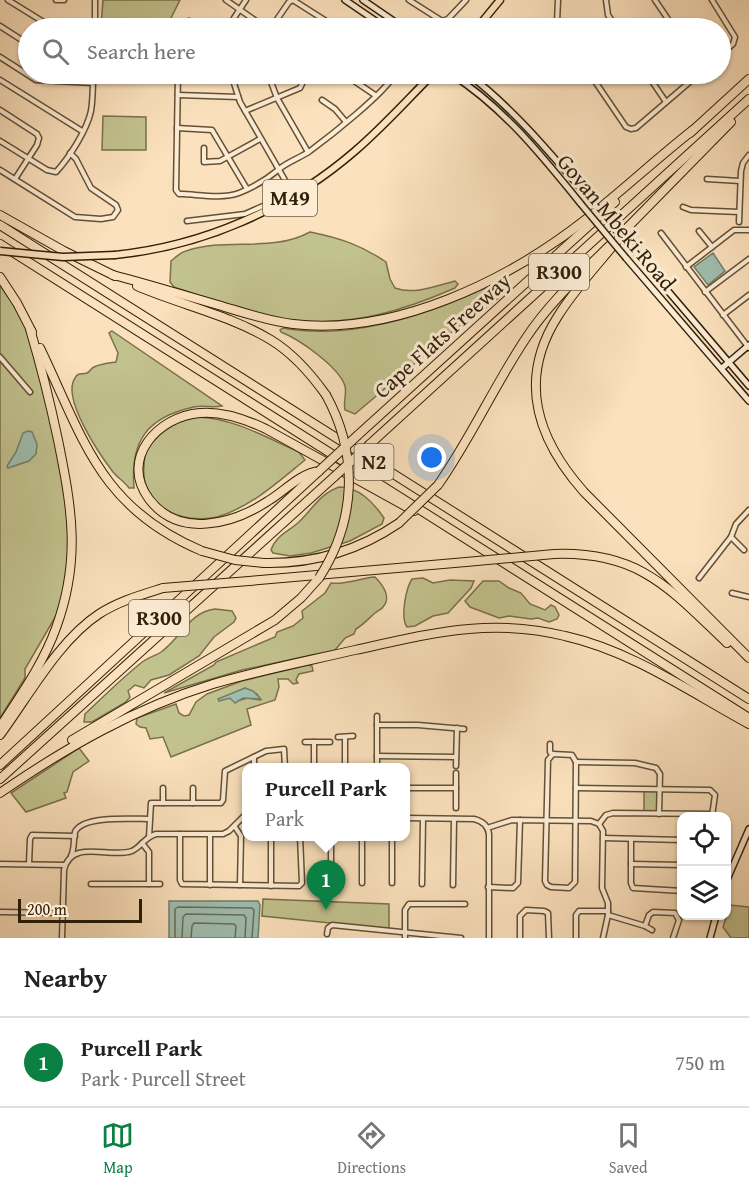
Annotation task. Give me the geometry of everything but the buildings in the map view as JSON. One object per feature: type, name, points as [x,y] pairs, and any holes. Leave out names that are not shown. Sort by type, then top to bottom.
[{"type":"highway","name":"Cape Flats Freeway","points":[[319,471],[749,79]]},
{"type":"highway","name":"Cape Flats Freeway","points":[[0,779],[749,101]]},
{"type":"highway","points":[[0,277],[17,303],[87,450],[126,503],[166,534],[202,551],[235,560],[292,563],[326,557],[372,540],[399,523],[438,485],[512,359],[534,327],[557,299],[749,101]]},
{"type":"highway","points":[[113,275],[290,324],[332,326],[370,323],[443,300],[493,278],[537,252],[584,221],[659,156],[693,130]]},
{"type":"highway","points":[[0,215],[113,275],[253,330],[272,340],[303,366],[326,395],[337,418],[346,448],[350,477],[348,505],[342,533],[330,559],[310,589],[287,611],[68,743],[31,767],[0,792]]},
{"type":"highway","name":"N2","points":[[0,225],[749,699]]},
{"type":"highway","points":[[628,226],[609,253],[568,301],[549,331],[537,375],[542,427],[560,462],[584,492],[749,658]]},
{"type":"highway","name":"N2","points":[[0,244],[749,718]]},
{"type":"highway","points":[[0,728],[50,642],[66,596],[71,563],[70,502],[44,376],[30,329]]},
{"type":"highway","points":[[319,471],[306,475],[242,516],[207,525],[182,522],[157,508],[142,488],[139,468],[147,441],[168,423],[195,414],[217,413],[232,416],[266,429],[408,508],[441,523]]},
{"type":"highway","name":"R300","points":[[0,765],[319,471]]},
{"type":"highway","points":[[0,735],[64,647],[82,627],[98,615],[129,598],[163,588],[554,554],[585,555],[611,559],[653,577],[671,590],[749,664]]},
{"type":"highway","points":[[0,792],[99,731],[140,711],[189,692],[257,672],[435,632],[459,629],[485,627],[524,629],[584,641],[618,653],[651,669],[749,724]]},
{"type":"main road","points":[[345,0],[371,18]]},
{"type":"main road","points":[[363,0],[389,18]]},
{"type":"main road","points":[[485,18],[500,0]]},
{"type":"main road","name":"M49","points":[[0,251],[63,257],[115,255],[155,249],[204,236],[253,217],[322,177],[354,152],[423,84]]},
{"type":"main road","name":"Govan Mbeki Road","points":[[465,84],[504,116],[749,401]]},
{"type":"main road","name":"Govan Mbeki Road","points":[[480,84],[515,114],[749,386]]},
{"type":"main road","points":[[722,368],[748,347]]},
{"type":"main road","points":[[731,870],[749,829]]},
{"type":"main road","points":[[710,938],[715,920]]},
{"type":"street","points":[[8,0],[37,18]]},
{"type":"street","points":[[57,0],[64,0]]},
{"type":"street","points":[[95,0],[95,18]]},
{"type":"street","points":[[226,0],[251,18]]},
{"type":"street","points":[[235,18],[246,0]]},
{"type":"street","points":[[278,18],[293,0],[321,18]]},
{"type":"street","points":[[410,0],[437,18]]},
{"type":"street","points":[[449,18],[466,0]]},
{"type":"street","points":[[557,18],[558,0]]},
{"type":"street","points":[[606,0],[610,18]]},
{"type":"street","points":[[656,0],[668,18]]},
{"type":"street","points":[[712,0],[723,18]]},
{"type":"street","points":[[0,26],[18,38]]},
{"type":"street","points":[[731,31],[735,37],[731,46]]},
{"type":"street","points":[[0,57],[18,68]]},
{"type":"street","points":[[0,80],[82,131]]},
{"type":"street","points":[[0,141],[54,173],[70,153],[82,131],[91,110],[93,84]]},
{"type":"street","points":[[178,84],[177,192],[226,195],[238,193],[271,178],[278,170],[308,152],[346,122],[385,84]]},
{"type":"street","points":[[234,84],[245,111],[286,182]]},
{"type":"street","points":[[272,84],[277,98],[308,152]]},
{"type":"street","points":[[245,111],[300,88],[302,84]]},
{"type":"street","points":[[359,84],[375,95]]},
{"type":"street","points":[[597,84],[628,129],[636,128],[687,84]]},
{"type":"street","points":[[654,84],[666,102]]},
{"type":"street","points":[[178,95],[238,97]]},
{"type":"street","points":[[322,100],[332,106],[346,122]]},
{"type":"street","points":[[0,110],[39,136],[39,142],[15,179]]},
{"type":"street","points":[[177,128],[213,130],[247,189]]},
{"type":"street","points":[[204,148],[206,163],[216,162],[260,139]]},
{"type":"street","points":[[0,170],[75,217],[101,219],[113,217],[118,210],[116,205],[91,188],[76,159],[70,153]]},
{"type":"street","points":[[739,222],[742,167],[749,155]]},
{"type":"street","points":[[707,179],[740,182]]},
{"type":"street","points":[[188,221],[245,214],[281,198],[289,198]]},
{"type":"street","points":[[682,207],[691,210],[739,212]]},
{"type":"street","points":[[686,267],[734,230],[749,230]]},
{"type":"street","points":[[699,231],[711,247]]},
{"type":"street","points":[[661,233],[748,347]]},
{"type":"street","points":[[705,292],[749,259]]},
{"type":"street","points":[[723,315],[749,295]]},
{"type":"street","points":[[0,357],[30,392]]},
{"type":"street","points":[[699,578],[749,510]]},
{"type":"street","points":[[731,537],[744,550]]},
{"type":"street","points":[[732,592],[749,597]]},
{"type":"street","points":[[377,716],[377,763]]},
{"type":"street","points":[[377,725],[418,725],[464,729]]},
{"type":"street","points":[[456,766],[457,728]]},
{"type":"street","points":[[338,737],[353,736]]},
{"type":"street","points":[[345,737],[345,763]]},
{"type":"street","points":[[305,742],[330,742]]},
{"type":"street","points":[[314,742],[314,763]]},
{"type":"street","points":[[550,744],[552,754]]},
{"type":"street","points":[[149,837],[150,804],[221,803],[225,771],[266,751],[282,748],[285,752],[285,763]]},
{"type":"street","points":[[552,754],[570,754],[576,762],[574,882],[569,888],[551,888],[546,883],[548,760],[552,754]]},
{"type":"street","points":[[377,756],[456,757]]},
{"type":"street","points":[[254,757],[254,763]]},
{"type":"street","points":[[576,762],[635,763],[655,767],[660,772],[659,814]]},
{"type":"street","points":[[456,773],[456,808]]},
{"type":"street","points":[[163,788],[163,803]]},
{"type":"street","points":[[193,788],[193,803]]},
{"type":"street","points":[[410,788],[456,788]]},
{"type":"street","points":[[576,788],[712,790],[715,795],[712,812]]},
{"type":"street","points":[[599,824],[610,813],[677,814]]},
{"type":"street","points":[[70,858],[83,852],[129,852],[156,834],[226,833],[242,818]]},
{"type":"street","points":[[410,818],[478,820],[488,828],[489,938]]},
{"type":"street","points":[[62,938],[65,865],[74,850],[78,828],[100,819],[149,819]]},
{"type":"street","points":[[422,884],[423,819]]},
{"type":"street","points":[[453,885],[454,819]]},
{"type":"street","points":[[488,828],[512,820],[591,821],[599,824],[603,829],[602,888],[608,913],[603,938]]},
{"type":"street","points":[[488,887],[513,888],[518,883],[520,820]]},
{"type":"street","points":[[235,826],[241,836],[240,885]]},
{"type":"street","points":[[180,834],[180,882],[184,884],[300,886],[302,884],[300,841]]},
{"type":"street","points":[[210,834],[210,885]]},
{"type":"street","points":[[29,864],[32,836],[75,836]]},
{"type":"street","points":[[603,838],[677,840]]},
{"type":"street","points":[[631,839],[631,884],[636,890],[677,891]]},
{"type":"street","points":[[271,841],[271,886]]},
{"type":"street","points":[[331,841],[331,882]]},
{"type":"street","points":[[362,841],[362,883]]},
{"type":"street","points":[[392,883],[393,841]]},
{"type":"street","points":[[142,843],[149,851],[149,884]]},
{"type":"street","points":[[0,864],[65,865]]},
{"type":"street","points":[[631,864],[677,866]]},
{"type":"street","points":[[323,882],[340,883]]},
{"type":"street","points":[[91,884],[160,884]]},
{"type":"street","points":[[405,938],[405,911],[406,906],[411,903],[465,904]]},
{"type":"street","points":[[520,938],[520,916],[526,910],[548,913],[549,938]]},
{"type":"street","points":[[576,938],[576,915],[579,911],[608,913],[652,930]]},
{"type":"street","points":[[0,912],[63,913]]},
{"type":"street","points":[[645,926],[649,915],[653,912],[675,913],[679,920],[673,938]]},
{"type":"street","points":[[327,934],[328,928],[332,925],[461,938]]},
{"type":"green space","points":[[103,0],[180,0],[171,18],[102,18]]},
{"type":"green space","points":[[103,116],[146,117],[146,150],[102,150]]},
{"type":"green space","points":[[310,232],[350,243],[386,262],[395,288],[410,291],[455,281],[458,284],[455,288],[397,310],[357,319],[315,322],[280,319],[249,312],[174,287],[170,282],[171,261],[184,252],[217,245],[280,242]]},
{"type":"green space","points":[[0,279],[21,310],[39,372],[56,445],[70,527],[68,595],[25,669],[25,678],[0,718]]},
{"type":"green space","points":[[501,283],[505,291],[500,297],[454,330],[355,414],[345,410],[345,386],[327,362],[280,330],[283,328],[304,331],[345,330],[386,323],[426,312]]},
{"type":"green space","points":[[112,331],[222,406],[201,406],[178,411],[153,425],[139,444],[135,457],[134,488],[129,488],[107,464],[84,426],[73,399],[72,387],[77,375],[87,373],[96,366],[116,362],[118,353],[109,333]]},
{"type":"green space","points":[[196,417],[210,418],[249,429],[299,452],[305,460],[264,493],[229,513],[200,519],[180,516],[162,507],[150,494],[144,476],[146,452],[152,440],[161,431],[178,422]]},
{"type":"green space","points":[[339,487],[353,490],[365,497],[384,518],[382,524],[350,541],[311,553],[290,556],[273,553],[271,550],[273,545],[280,537],[300,521],[322,497]]},
{"type":"green space","points":[[375,577],[385,591],[386,603],[356,629],[354,634],[345,638],[335,650],[242,670],[164,693],[216,662],[275,637],[277,632],[293,626],[303,618],[302,611],[325,593],[331,583]]},
{"type":"green space","points":[[423,578],[433,583],[450,580],[474,581],[471,588],[448,613],[433,616],[415,626],[407,627],[404,610],[408,589],[412,579]]},
{"type":"green space","points":[[483,581],[499,581],[521,593],[530,604],[545,610],[551,605],[555,607],[559,615],[557,619],[549,622],[538,618],[509,616],[499,618],[470,607],[465,601]]},
{"type":"green space","points":[[215,609],[232,611],[236,618],[214,637],[199,656],[169,675],[151,680],[144,688],[135,685],[128,691],[130,697],[126,702],[92,722],[84,722],[85,714],[126,675],[143,661],[161,652],[198,615]]},
{"type":"green space","points":[[308,665],[312,666],[313,671],[299,674],[296,680],[298,683],[293,684],[288,679],[278,679],[279,687],[275,700],[247,709],[251,725],[171,757],[163,737],[150,739],[146,728],[136,724],[137,718],[176,704],[179,713],[184,716],[189,715],[196,702],[207,694],[242,681]],"holes":[[[245,688],[257,694],[260,700],[248,698],[237,701],[228,698],[229,695]]]},
{"type":"green space","points":[[79,748],[89,761],[73,772],[67,792],[64,793],[66,798],[26,812],[11,793]]},
{"type":"green space","points":[[644,790],[658,793],[658,810],[655,812],[644,812]]},
{"type":"green space","points":[[263,899],[389,904],[389,929],[262,916]]},
{"type":"green space","points":[[731,905],[749,907],[749,938],[731,938],[723,927],[725,920],[731,920]]},
{"type":"water","points":[[713,253],[725,271],[708,285],[694,267]]},
{"type":"water","points":[[32,432],[37,444],[36,454],[29,461],[8,468],[23,433]]},
{"type":"water","points":[[245,688],[253,691],[261,699],[243,698],[235,703],[230,698],[219,701],[218,699]]},
{"type":"water","points":[[169,901],[258,901],[260,905],[258,938],[169,938]]},
{"type":"place","name":"Purcell Park","points":[[326,910]]}]
